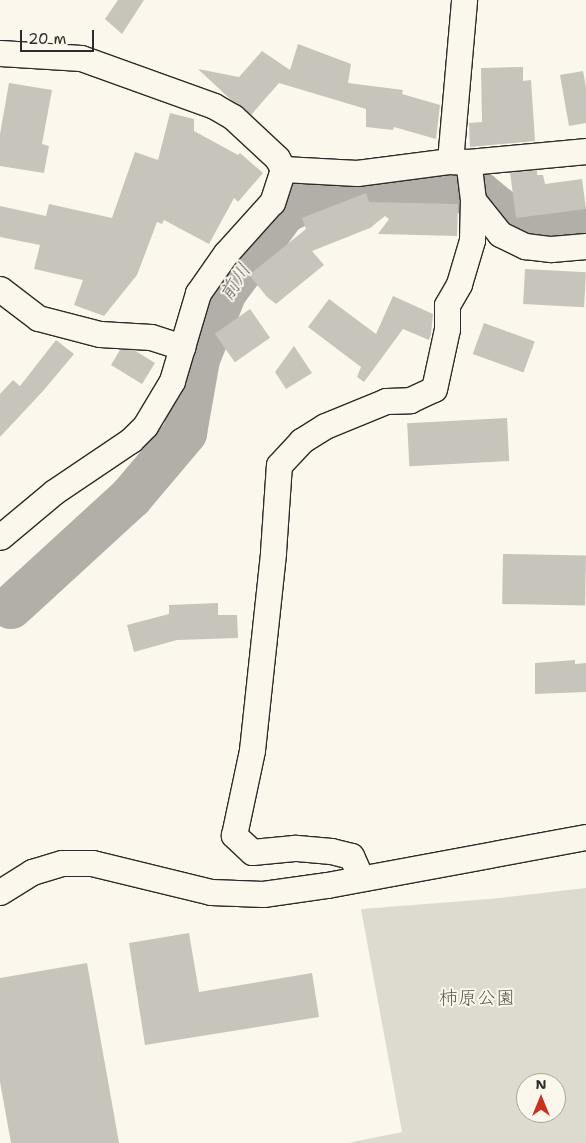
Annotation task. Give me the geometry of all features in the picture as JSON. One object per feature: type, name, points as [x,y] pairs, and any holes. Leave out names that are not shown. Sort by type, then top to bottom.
[{"type":"street","points":[[361,878],[351,856],[331,851],[294,848],[252,852],[234,835],[252,750],[273,552],[279,465],[301,441],[325,426],[386,400],[410,400],[434,389],[447,329],[447,304],[459,284],[472,240],[465,175],[464,0]]},
{"type":"street","points":[[0,53],[81,58],[214,106],[233,117],[277,158],[283,169],[272,202],[226,254],[198,293],[172,381],[145,426],[131,440],[54,492],[0,537]]},
{"type":"street","points":[[283,169],[356,173],[465,175],[586,151]]},
{"type":"street","points":[[465,175],[500,234],[524,246],[551,249],[586,246]]},
{"type":"street","points":[[0,289],[38,318],[100,334],[151,337],[182,347]]},
{"type":"street","points":[[0,892],[32,872],[62,863],[92,863],[211,892],[263,894],[586,837]]},
{"type":"green space","name":"柿原公園","points":[[586,888],[586,1143],[348,1143],[402,1132],[361,909],[490,899]]},
{"type":"building","points":[[118,0],[144,0],[122,34],[105,19]]},
{"type":"building","points":[[298,44],[351,64],[348,83],[403,90],[402,94],[440,105],[436,139],[394,127],[393,130],[366,127],[366,109],[279,83],[251,115],[229,98],[198,69],[239,77],[262,51],[290,70]]},
{"type":"building","points":[[523,67],[523,81],[531,80],[535,141],[470,147],[469,123],[482,122],[481,68]]},
{"type":"building","points":[[583,71],[586,87],[586,123],[569,126],[560,75]]},
{"type":"building","points":[[9,83],[52,90],[42,144],[49,146],[44,173],[0,166],[0,134]]},
{"type":"building","points":[[170,113],[194,119],[194,131],[238,155],[240,153],[263,173],[238,202],[234,198],[209,244],[164,220],[162,224],[157,222],[137,275],[104,316],[74,305],[83,280],[34,269],[40,245],[0,237],[0,206],[46,216],[49,204],[112,218],[135,152],[158,160]]},
{"type":"building","points":[[537,170],[537,175],[543,175],[545,184],[582,179],[586,209],[516,218],[510,172]]},
{"type":"building","points":[[366,193],[369,202],[458,204],[457,236],[378,234],[389,219],[385,216],[370,228],[312,251],[324,265],[276,304],[267,297],[249,275],[306,229],[302,218]]},
{"type":"building","points":[[525,269],[586,272],[584,307],[523,304]]},
{"type":"building","points":[[393,296],[433,314],[429,340],[403,329],[364,382],[357,377],[361,367],[308,327],[329,299],[376,334]]},
{"type":"building","points":[[250,309],[270,338],[235,362],[215,334]]},
{"type":"building","points":[[484,323],[535,341],[523,372],[473,354]]},
{"type":"building","points":[[56,340],[74,354],[0,437],[0,394],[13,380],[20,386]]},
{"type":"building","points":[[294,346],[312,373],[286,389],[275,372]]},
{"type":"building","points":[[120,350],[134,350],[155,363],[142,384],[111,365]]},
{"type":"building","points":[[507,418],[509,461],[409,466],[407,423]]},
{"type":"building","points":[[503,554],[586,555],[585,605],[502,604]]},
{"type":"building","points":[[218,603],[218,615],[237,615],[238,638],[177,640],[134,652],[127,625],[169,614],[169,605]]},
{"type":"building","points":[[575,660],[575,664],[586,663],[586,692],[535,694],[535,663]]},
{"type":"building","points":[[189,933],[199,992],[312,973],[319,1017],[145,1045],[129,943]]},
{"type":"building","points":[[87,963],[119,1143],[11,1143],[0,1082],[0,978]]},
{"type":"waterway","name":"前川","points":[[11,607],[131,497],[185,433],[198,359],[225,292],[284,212],[335,186],[446,190],[479,193],[528,233],[586,228]]}]
